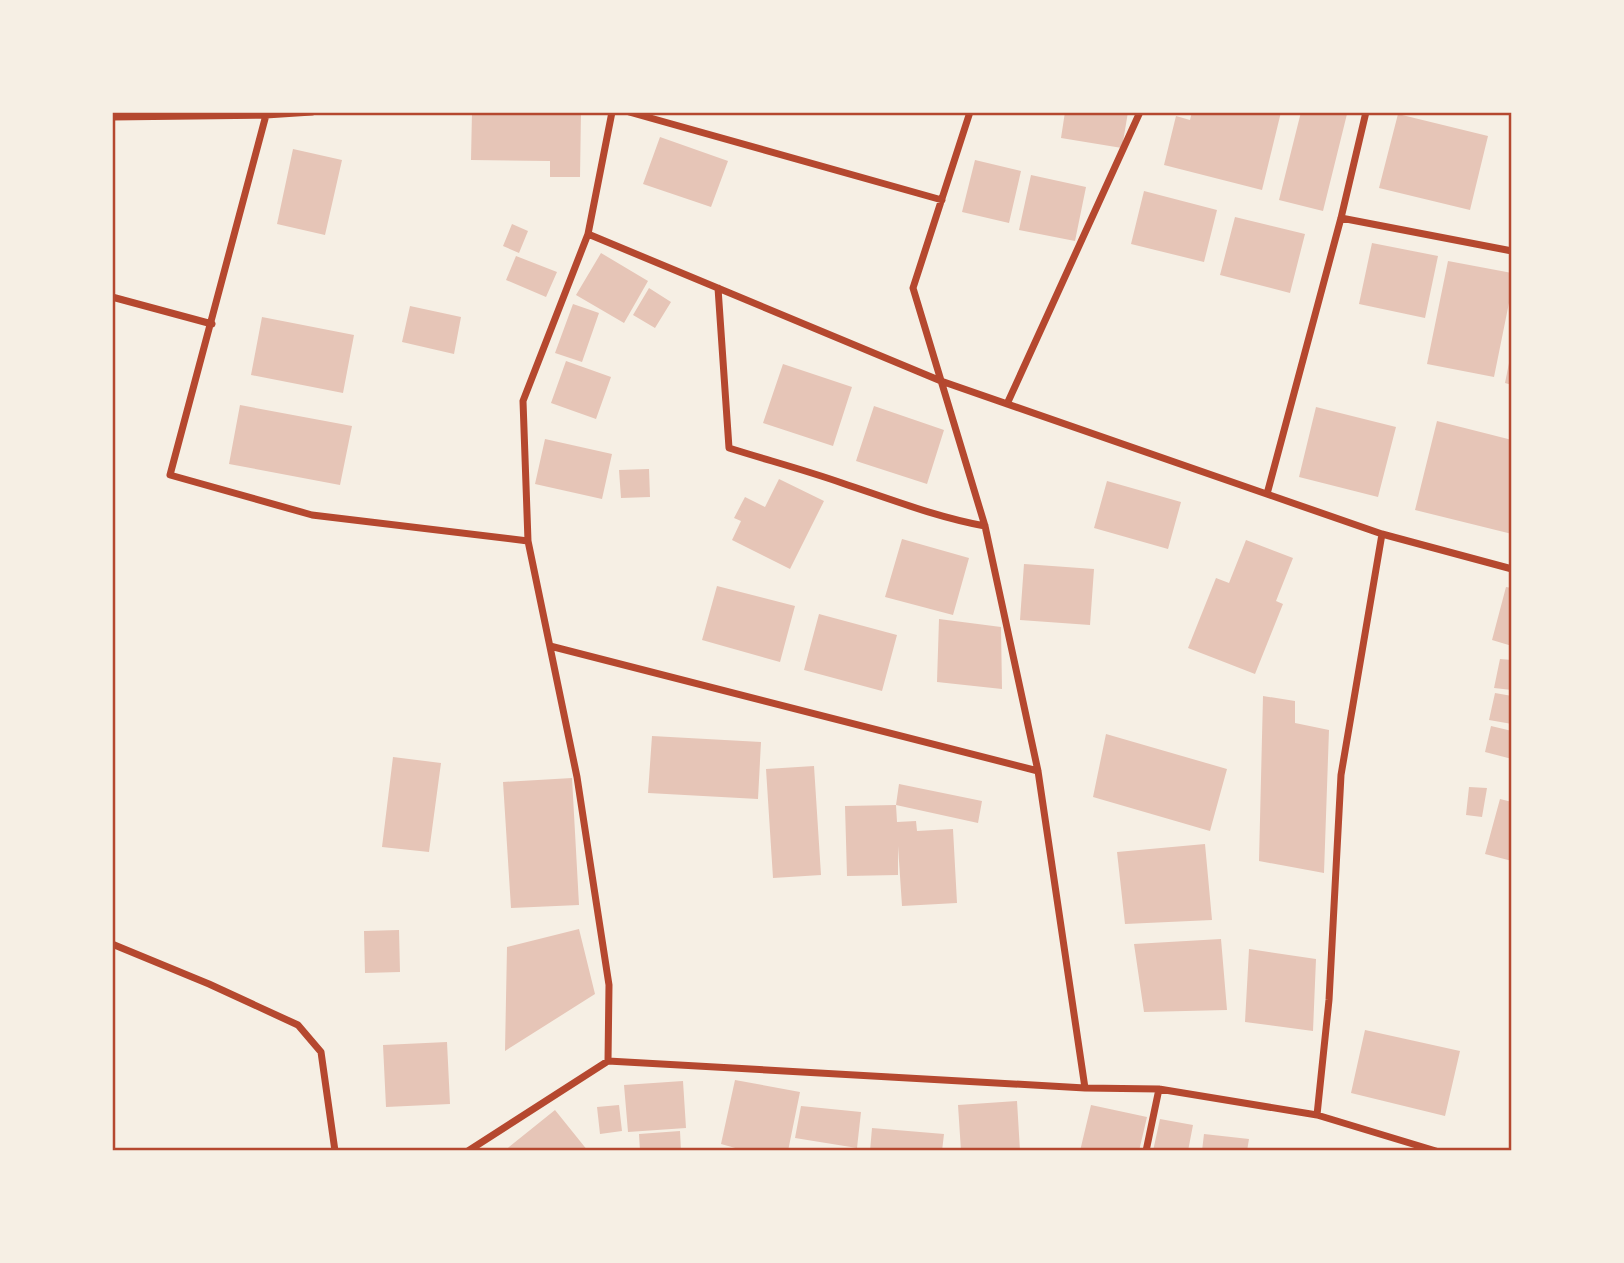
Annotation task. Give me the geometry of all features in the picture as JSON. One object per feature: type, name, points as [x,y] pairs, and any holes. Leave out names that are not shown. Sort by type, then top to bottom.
[{"type":"street","points":[[112,117],[312,112]]},
{"type":"street","points":[[608,1061],[609,985],[577,778],[528,541],[523,401],[588,234],[612,112]]},
{"type":"street","points":[[629,112],[942,200]]},
{"type":"street","points":[[970,112],[913,288],[985,526],[1038,771],[1085,1088]]},
{"type":"street","points":[[1007,404],[1140,112]]},
{"type":"street","points":[[1267,494],[1341,218],[1366,112]]},
{"type":"street","points":[[266,113],[170,475],[312,515],[528,541]]},
{"type":"street","points":[[1341,218],[1512,251]]},
{"type":"street","points":[[588,234],[941,381],[1382,534],[1512,569]]},
{"type":"street","points":[[718,288],[729,448],[904,505],[961,522],[985,526]]},
{"type":"street","points":[[112,297],[212,324]]},
{"type":"street","points":[[1317,1115],[1329,1000],[1341,775],[1382,534]]},
{"type":"street","points":[[550,646],[1038,771]]},
{"type":"street","points":[[112,944],[298,1025],[320,1052],[335,1151]]},
{"type":"street","points":[[468,1151],[608,1061],[1085,1088],[1159,1089],[1317,1115],[1436,1151]]},
{"type":"street","points":[[1146,1151],[1159,1089]]},
{"type":"building","points":[[472,112],[581,112],[580,177],[550,177],[550,161],[471,160]]},
{"type":"building","points":[[1065,112],[1128,112],[1122,148],[1061,138]]},
{"type":"building","points":[[1192,112],[1281,112],[1262,190],[1164,165],[1176,116],[1190,120]]},
{"type":"building","points":[[1301,112],[1347,114],[1323,211],[1279,200]]},
{"type":"building","points":[[1398,114],[1488,136],[1470,210],[1379,188]]},
{"type":"building","points":[[660,137],[728,161],[711,207],[643,184]]},
{"type":"building","points":[[293,149],[342,160],[325,235],[277,224]]},
{"type":"building","points":[[975,160],[1021,171],[1009,223],[962,212]]},
{"type":"building","points":[[1031,175],[1086,187],[1075,241],[1019,230]]},
{"type":"building","points":[[1144,191],[1217,210],[1204,262],[1131,244]]},
{"type":"building","points":[[1235,217],[1305,234],[1290,293],[1220,275]]},
{"type":"building","points":[[512,224],[528,231],[519,253],[503,246]]},
{"type":"building","points":[[1372,243],[1438,256],[1425,318],[1359,304]]},
{"type":"building","points":[[601,253],[648,281],[624,323],[576,295]]},
{"type":"building","points":[[516,256],[557,272],[546,297],[506,280]]},
{"type":"building","points":[[1448,261],[1512,273],[1512,288],[1494,377],[1427,364]]},
{"type":"building","points":[[649,288],[671,302],[655,328],[633,315]]},
{"type":"building","points":[[573,304],[599,313],[582,362],[555,353]]},
{"type":"building","points":[[410,306],[461,317],[454,354],[402,342]]},
{"type":"building","points":[[262,317],[354,335],[343,393],[251,375]]},
{"type":"building","points":[[1512,354],[1512,385],[1505,383]]},
{"type":"building","points":[[566,361],[611,377],[596,419],[551,403]]},
{"type":"building","points":[[783,364],[852,387],[833,446],[763,423]]},
{"type":"building","points":[[240,405],[352,426],[340,485],[229,464]]},
{"type":"building","points":[[874,406],[944,430],[927,484],[856,461]]},
{"type":"building","points":[[1316,407],[1396,427],[1378,497],[1299,477]]},
{"type":"building","points":[[1437,421],[1512,440],[1512,534],[1415,510]]},
{"type":"building","points":[[545,439],[612,454],[602,499],[535,484]]},
{"type":"building","points":[[649,469],[650,497],[621,498],[619,470]]},
{"type":"building","points":[[779,479],[824,501],[790,569],[732,540],[741,521],[734,518],[745,497],[765,507]]},
{"type":"building","points":[[1107,481],[1181,502],[1168,549],[1094,528]]},
{"type":"building","points":[[902,539],[969,558],[953,615],[885,597]]},
{"type":"building","points":[[1246,540],[1293,558],[1276,601],[1283,604],[1255,674],[1188,648],[1216,578],[1229,583]]},
{"type":"building","points":[[1024,564],[1094,569],[1090,625],[1020,620]]},
{"type":"building","points":[[717,586],[795,606],[780,662],[702,640]]},
{"type":"building","points":[[1506,587],[1512,588],[1512,646],[1492,640]]},
{"type":"building","points":[[819,614],[897,635],[882,691],[804,670]]},
{"type":"building","points":[[939,619],[1001,627],[1002,689],[937,682]]},
{"type":"building","points":[[1500,659],[1512,660],[1512,690],[1494,688]]},
{"type":"building","points":[[1495,693],[1512,696],[1512,724],[1489,720]]},
{"type":"building","points":[[1263,696],[1295,701],[1295,723],[1329,730],[1324,873],[1259,861]]},
{"type":"building","points":[[1491,726],[1512,731],[1512,759],[1485,752]]},
{"type":"building","points":[[1106,734],[1227,769],[1210,831],[1093,797]]},
{"type":"building","points":[[652,736],[761,742],[758,799],[648,793]]},
{"type":"building","points":[[393,757],[441,763],[429,852],[382,847]]},
{"type":"building","points":[[814,766],[821,875],[773,878],[766,769]]},
{"type":"building","points":[[572,778],[579,905],[511,908],[503,782]]},
{"type":"building","points":[[899,784],[982,801],[978,823],[896,805]]},
{"type":"building","points":[[1469,787],[1487,788],[1482,817],[1466,815]]},
{"type":"building","points":[[1500,799],[1512,802],[1512,861],[1485,854]]},
{"type":"building","points":[[896,805],[897,822],[916,821],[917,831],[953,829],[957,903],[902,906],[898,846],[898,875],[847,876],[845,806]]},
{"type":"building","points":[[1205,844],[1212,920],[1125,924],[1117,852]]},
{"type":"building","points":[[579,929],[595,994],[505,1051],[507,947]]},
{"type":"building","points":[[399,930],[400,972],[365,973],[364,931]]},
{"type":"building","points":[[1221,939],[1227,1010],[1144,1012],[1134,944]]},
{"type":"building","points":[[1249,949],[1316,959],[1313,1031],[1245,1022]]},
{"type":"building","points":[[1365,1030],[1460,1051],[1445,1116],[1351,1093]]},
{"type":"building","points":[[447,1042],[450,1104],[386,1107],[383,1045]]},
{"type":"building","points":[[735,1080],[800,1092],[788,1151],[746,1151],[721,1144]]},
{"type":"building","points":[[683,1081],[686,1128],[628,1132],[624,1085]]},
{"type":"building","points":[[1017,1101],[1020,1151],[961,1151],[958,1105]]},
{"type":"building","points":[[619,1105],[622,1131],[600,1134],[597,1107]]},
{"type":"building","points":[[1091,1105],[1147,1117],[1139,1151],[1080,1151]]},
{"type":"building","points":[[801,1106],[861,1112],[857,1148],[795,1138]]},
{"type":"building","points":[[555,1110],[588,1151],[504,1151]]},
{"type":"building","points":[[1160,1119],[1193,1125],[1188,1151],[1153,1151]]},
{"type":"building","points":[[872,1128],[944,1134],[942,1151],[870,1151]]},
{"type":"building","points":[[680,1131],[681,1151],[640,1151],[639,1134]]},
{"type":"building","points":[[1204,1134],[1249,1139],[1247,1151],[1202,1151]]}]
